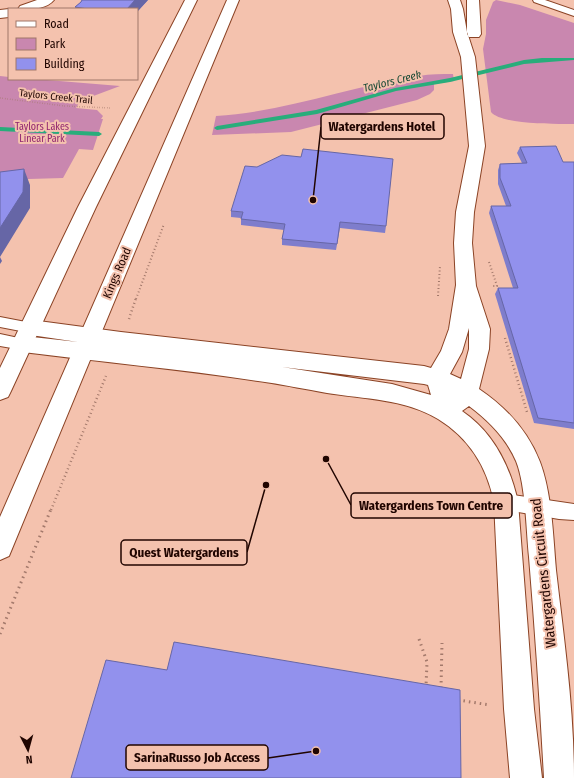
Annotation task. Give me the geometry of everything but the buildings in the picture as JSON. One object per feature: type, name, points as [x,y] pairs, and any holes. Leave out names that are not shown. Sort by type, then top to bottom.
[{"type":"street","points":[[27,8],[48,0]]},
{"type":"street","points":[[0,391],[87,207],[192,0]]},
{"type":"street","name":"Kings Road","points":[[0,547],[233,0]]},
{"type":"street","points":[[447,412],[437,378],[451,352],[459,329],[466,285],[463,243],[464,212],[477,152],[468,57],[460,32],[457,8],[454,0]]},
{"type":"street","points":[[468,57],[474,32],[473,0]]},
{"type":"street","points":[[447,412],[467,392],[474,372],[479,349],[480,329],[466,285]]},
{"type":"street","points":[[27,336],[87,344],[337,386],[399,394],[430,403],[447,412],[478,438],[488,453],[503,484],[506,502],[519,709],[526,778]]},
{"type":"street","name":"Watergardens Circuit Road","points":[[87,344],[344,365],[424,375],[437,378],[467,392],[496,416],[518,442],[530,467],[537,507],[552,660],[560,778]]},
{"type":"lane","points":[[537,0],[574,13]]},
{"type":"lane","points":[[0,322],[27,336]]},
{"type":"lane","points":[[0,340],[27,336]]},
{"type":"lane","points":[[506,502],[574,512]]},
{"type":"path","name":"Taylors Creek Trail","points":[[0,98],[71,106],[111,108]]},
{"type":"path","points":[[438,298],[439,269],[441,262]]},
{"type":"path","points":[[0,634],[106,374]]},
{"type":"path","points":[[419,639],[427,662],[425,695]]},
{"type":"path","points":[[441,689],[442,643]]},
{"type":"path","points":[[456,699],[519,709]]},
{"type":"green space","points":[[496,0],[520,5],[574,23],[574,124],[517,122],[497,116],[491,112],[483,49],[486,34],[486,20],[493,2]]},
{"type":"green space","points":[[453,74],[454,81],[434,84],[434,90],[430,94],[417,100],[291,132],[212,135],[216,116],[242,114],[293,104],[394,80],[427,75]]},
{"type":"green space","name":"Taylors Lakes Linear Park","points":[[0,76],[8,77],[8,80],[47,80],[120,86],[80,101],[76,108],[97,110],[103,116],[101,119],[103,119],[93,150],[79,149],[63,178],[0,182]]},
{"type":"waterway","name":"Taylors Creek","points":[[217,128],[317,112],[395,90],[450,80],[524,62],[574,59]]},
{"type":"waterway","name":"Taylors Creek","points":[[0,129],[99,134]]},
{"type":"place","name":"Watergardens Hotel","points":[[313,200]]},
{"type":"place","name":"Watergardens Town Centre","points":[[326,459]]},
{"type":"place","name":"Quest Watergardens","points":[[266,485]]},
{"type":"place","name":"SarinaRusso Job Access","points":[[316,751]]}]
